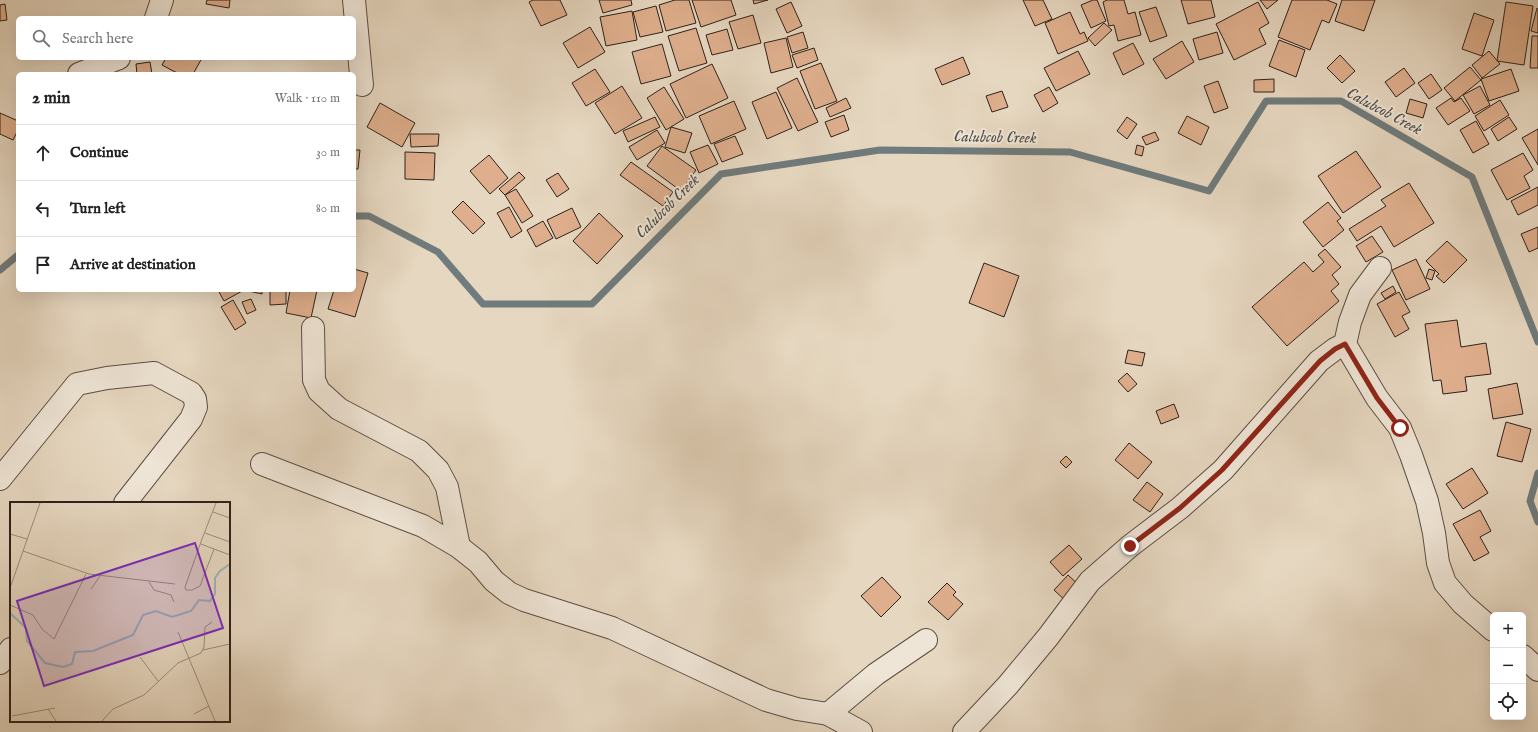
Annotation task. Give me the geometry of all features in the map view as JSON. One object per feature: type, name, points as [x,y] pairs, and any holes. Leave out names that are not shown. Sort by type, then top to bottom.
[{"type":"street","points":[[157,16],[162,0]]},
{"type":"street","points":[[354,0],[356,16]]},
{"type":"street","points":[[356,21],[362,85]]},
{"type":"street","points":[[84,72],[114,60]]},
{"type":"street","points":[[1380,268],[1360,295],[1350,322],[1345,344],[1377,398],[1400,428],[1411,454],[1427,501],[1434,533],[1438,563],[1445,583],[1463,604],[1490,627]]},
{"type":"street","points":[[313,328],[314,380],[319,391],[339,409],[418,451],[438,470],[447,487],[459,547]]},
{"type":"street","points":[[964,732],[1008,686],[1048,637],[1090,581],[1130,546],[1180,508],[1222,470],[1320,361],[1335,349],[1345,344]]},
{"type":"street","points":[[0,479],[77,384],[107,378],[154,373],[191,393],[195,399],[196,406],[191,419],[126,502]]},
{"type":"street","points":[[262,464],[423,526],[459,547],[478,562],[494,581],[509,593],[524,600],[612,628],[766,700],[797,709],[828,714],[861,732]]},
{"type":"street","points":[[828,714],[876,674],[926,640]]},
{"type":"street","points":[[0,663],[10,650]]},
{"type":"street","points":[[1526,659],[1538,670]]},
{"type":"building","points":[[207,0],[230,0],[229,8],[206,4]]},
{"type":"building","points":[[533,0],[560,0],[567,15],[541,26],[529,2]]},
{"type":"building","points":[[599,0],[631,0],[632,5],[603,13]]},
{"type":"building","points":[[675,0],[689,0],[696,23],[666,31],[659,5]]},
{"type":"building","points":[[692,0],[731,0],[736,15],[701,27]]},
{"type":"building","points":[[753,0],[768,0],[754,4]]},
{"type":"building","points":[[1023,0],[1043,0],[1052,19],[1035,26]]},
{"type":"building","points":[[1097,0],[1106,21],[1091,28],[1081,5]]},
{"type":"building","points":[[1107,0],[1124,0],[1128,14],[1135,12],[1141,35],[1118,41],[1114,25],[1109,26],[1103,2]]},
{"type":"building","points":[[1181,0],[1211,0],[1215,17],[1188,24]]},
{"type":"building","points":[[1260,0],[1278,0],[1267,9]]},
{"type":"building","points":[[1292,0],[1327,0],[1337,4],[1329,23],[1322,20],[1310,50],[1278,37]]},
{"type":"building","points":[[1342,0],[1375,0],[1364,31],[1335,21]]},
{"type":"building","points":[[791,2],[802,26],[787,33],[776,9]]},
{"type":"building","points":[[1258,2],[1269,23],[1259,29],[1266,44],[1234,60],[1216,24]]},
{"type":"building","points":[[1506,2],[1533,6],[1524,65],[1497,61]]},
{"type":"building","points":[[5,4],[7,20],[0,21],[0,5]]},
{"type":"building","points":[[656,6],[663,32],[640,37],[633,12]]},
{"type":"building","points":[[1156,7],[1167,36],[1150,42],[1139,12]]},
{"type":"building","points":[[1537,8],[1538,9],[1538,33],[1531,31]]},
{"type":"building","points":[[632,11],[637,40],[606,46],[600,17]]},
{"type":"building","points":[[1070,12],[1080,34],[1084,32],[1088,41],[1058,54],[1045,23]]},
{"type":"building","points":[[1474,13],[1494,20],[1482,56],[1462,49]]},
{"type":"building","points":[[753,15],[761,43],[738,49],[729,22]]},
{"type":"building","points":[[1104,23],[1112,30],[1095,46],[1088,38]]},
{"type":"building","points":[[590,27],[605,52],[578,68],[563,43]]},
{"type":"building","points":[[696,28],[707,63],[679,71],[668,36]]},
{"type":"building","points":[[727,29],[733,50],[712,55],[706,35]]},
{"type":"building","points":[[803,32],[808,48],[792,53],[787,37]]},
{"type":"building","points":[[1217,32],[1223,53],[1199,60],[1193,39]]},
{"type":"building","points":[[1532,36],[1538,36],[1538,68],[1530,68]]},
{"type":"building","points":[[786,38],[793,67],[771,73],[764,43]]},
{"type":"building","points":[[1279,40],[1305,50],[1296,77],[1269,66]]},
{"type":"building","points":[[1182,41],[1194,62],[1166,79],[1153,59]]},
{"type":"building","points":[[1133,43],[1144,64],[1123,75],[1113,53]]},
{"type":"building","points":[[662,44],[671,76],[641,84],[632,52]]},
{"type":"building","points":[[814,48],[818,60],[797,68],[792,55]]},
{"type":"building","points":[[1078,51],[1090,74],[1056,91],[1044,68]]},
{"type":"building","points":[[1489,51],[1500,64],[1482,78],[1472,65]]},
{"type":"building","points":[[1340,55],[1355,71],[1342,83],[1327,68]]},
{"type":"building","points":[[963,57],[970,74],[942,85],[935,69]]},
{"type":"building","points":[[165,60],[201,60],[194,72],[175,72],[162,65]]},
{"type":"building","points":[[150,62],[152,72],[137,72],[136,64]]},
{"type":"building","points":[[821,63],[837,101],[815,109],[800,71]]},
{"type":"building","points":[[712,64],[728,98],[686,118],[670,84]]},
{"type":"building","points":[[1470,67],[1481,80],[1455,101],[1444,88]]},
{"type":"building","points":[[1404,68],[1415,83],[1396,97],[1385,82]]},
{"type":"building","points":[[595,69],[610,92],[586,106],[572,83]]},
{"type":"building","points":[[1511,69],[1519,91],[1489,101],[1481,79]]},
{"type":"building","points":[[1431,74],[1442,90],[1429,99],[1418,83]]},
{"type":"building","points":[[797,78],[818,122],[798,131],[777,88]]},
{"type":"building","points":[[1274,79],[1274,92],[1254,92],[1254,80]]},
{"type":"building","points":[[1218,81],[1228,108],[1214,113],[1204,86]]},
{"type":"building","points":[[622,86],[642,118],[615,134],[595,103]]},
{"type":"building","points":[[1480,86],[1490,105],[1474,114],[1463,95]]},
{"type":"building","points":[[664,87],[684,119],[666,130],[647,98]]},
{"type":"building","points":[[1049,87],[1058,103],[1043,112],[1034,95]]},
{"type":"building","points":[[1002,91],[1008,107],[992,112],[986,96]]},
{"type":"building","points":[[776,92],[792,128],[767,139],[752,102]]},
{"type":"building","points":[[846,98],[851,108],[830,117],[826,108]]},
{"type":"building","points":[[1451,98],[1454,102],[1461,98],[1470,111],[1448,125],[1436,108]]},
{"type":"building","points":[[1410,99],[1427,104],[1423,118],[1406,113]]},
{"type":"building","points":[[1500,100],[1509,115],[1484,131],[1475,116]]},
{"type":"building","points":[[734,101],[746,129],[711,144],[699,116]]},
{"type":"building","points":[[380,103],[415,123],[402,147],[367,127]]},
{"type":"building","points":[[0,113],[16,120],[16,134],[13,140],[0,134]]},
{"type":"building","points":[[844,115],[849,130],[831,137],[825,122]]},
{"type":"building","points":[[1187,116],[1209,127],[1201,145],[1178,133]]},
{"type":"building","points":[[655,117],[660,127],[628,142],[623,131]]},
{"type":"building","points":[[1127,117],[1137,124],[1127,139],[1117,131]]},
{"type":"building","points":[[1509,117],[1517,129],[1498,141],[1491,129]]},
{"type":"building","points":[[1476,121],[1489,144],[1473,153],[1460,130]]},
{"type":"building","points":[[671,127],[692,133],[685,153],[665,147]]},
{"type":"building","points":[[1538,129],[1538,165],[1522,138]]},
{"type":"building","points":[[657,130],[665,143],[637,160],[629,147]]},
{"type":"building","points":[[1155,132],[1159,140],[1146,145],[1142,137]]},
{"type":"building","points":[[410,134],[439,134],[438,146],[411,147]]},
{"type":"building","points":[[735,136],[743,154],[722,162],[714,144]]},
{"type":"building","points":[[708,145],[718,164],[699,173],[690,152]]},
{"type":"building","points":[[1137,145],[1144,147],[1142,156],[1135,154]]},
{"type":"building","points":[[662,146],[696,170],[681,191],[647,166]]},
{"type":"building","points":[[356,150],[360,150],[358,169],[356,169]]},
{"type":"building","points":[[1356,151],[1381,187],[1343,213],[1318,176]]},
{"type":"building","points":[[405,152],[435,153],[434,180],[405,179]]},
{"type":"building","points":[[1523,153],[1533,170],[1524,176],[1530,188],[1507,200],[1491,170]]},
{"type":"building","points":[[489,155],[508,178],[490,194],[470,171]]},
{"type":"building","points":[[631,162],[673,192],[663,206],[620,175]]},
{"type":"building","points":[[519,172],[525,178],[505,195],[499,189]]},
{"type":"building","points":[[558,173],[569,189],[557,197],[546,180]]},
{"type":"building","points":[[1409,183],[1434,223],[1394,247],[1381,226],[1357,241],[1349,229],[1386,206],[1381,200]]},
{"type":"building","points":[[1538,187],[1538,205],[1518,215],[1511,201]]},
{"type":"building","points":[[516,189],[533,216],[522,223],[505,195]]},
{"type":"building","points":[[463,201],[485,223],[473,234],[452,212]]},
{"type":"building","points":[[1328,202],[1341,218],[1337,221],[1344,230],[1323,247],[1303,222]]},
{"type":"building","points":[[509,207],[522,231],[511,238],[497,213]]},
{"type":"building","points":[[572,208],[581,227],[556,239],[547,220]]},
{"type":"building","points":[[599,213],[623,236],[597,264],[573,241]]},
{"type":"building","points":[[543,221],[553,238],[536,247],[527,230]]},
{"type":"building","points":[[1538,227],[1538,248],[1529,252],[1521,234]]},
{"type":"building","points":[[1372,236],[1383,252],[1366,262],[1356,246]]},
{"type":"building","points":[[1447,241],[1467,260],[1444,283],[1436,276],[1439,274],[1426,261]]},
{"type":"building","points":[[1325,249],[1341,267],[1332,275],[1339,284],[1331,291],[1339,301],[1287,346],[1252,307],[1304,262],[1313,272],[1324,262],[1318,255]]},
{"type":"building","points":[[1416,259],[1430,289],[1406,300],[1392,270]]},
{"type":"building","points":[[984,263],[1019,276],[1004,317],[969,303]]},
{"type":"building","points":[[1429,269],[1435,271],[1432,280],[1426,278]]},
{"type":"building","points":[[356,270],[368,273],[355,317],[328,309],[333,292],[356,292]]},
{"type":"building","points":[[1393,286],[1396,292],[1385,299],[1381,293]]},
{"type":"building","points":[[219,292],[240,292],[224,301]]},
{"type":"building","points":[[270,292],[286,292],[286,304],[270,305]]},
{"type":"building","points":[[290,292],[317,292],[311,318],[286,313]]},
{"type":"building","points":[[1399,292],[1410,312],[1402,316],[1409,329],[1395,337],[1377,304]]},
{"type":"building","points":[[251,299],[256,310],[247,314],[242,302]]},
{"type":"building","points":[[233,300],[246,323],[235,330],[221,307]]},
{"type":"building","points":[[1457,320],[1461,347],[1486,343],[1491,374],[1465,377],[1467,391],[1443,394],[1441,380],[1433,381],[1425,324]]},
{"type":"building","points":[[1128,350],[1145,353],[1142,366],[1125,363]]},
{"type":"building","points":[[1127,373],[1137,384],[1128,392],[1118,381]]},
{"type":"building","points":[[1517,383],[1523,414],[1493,419],[1488,389]]},
{"type":"building","points":[[1174,404],[1179,417],[1161,424],[1156,411]]},
{"type":"building","points":[[1506,422],[1531,429],[1522,462],[1497,456]]},
{"type":"building","points":[[1129,443],[1152,462],[1138,479],[1115,460]]},
{"type":"building","points":[[1066,456],[1072,462],[1066,468],[1060,462]]},
{"type":"building","points":[[1472,468],[1488,493],[1463,509],[1446,484]]},
{"type":"building","points":[[1147,482],[1163,494],[1150,512],[1133,500]]},
{"type":"building","points":[[1480,510],[1491,531],[1480,537],[1489,553],[1474,561],[1453,524]]},
{"type":"building","points":[[1069,545],[1082,559],[1063,576],[1050,562]]},
{"type":"building","points":[[1068,575],[1081,587],[1067,602],[1054,590]]},
{"type":"building","points":[[882,577],[901,597],[881,617],[861,596]]},
{"type":"building","points":[[947,583],[956,592],[953,595],[963,604],[948,620],[928,602]]},
{"type":"waterway","name":"Calubcob Creek","points":[[356,216],[369,216],[438,252],[483,304],[592,304],[721,174],[880,150],[1070,152],[1209,191],[1266,101],[1341,101],[1472,177],[1538,342]]},
{"type":"waterway","name":"Calubcob Creek","points":[[0,270],[16,257]]},
{"type":"waterway","name":"Calubcob Creek","points":[[1538,473],[1530,501],[1538,522]]},
{"type":"route","points":[[1130,546],[1180,508],[1222,470],[1320,361],[1335,349],[1345,344],[1377,398],[1400,428]]}]
